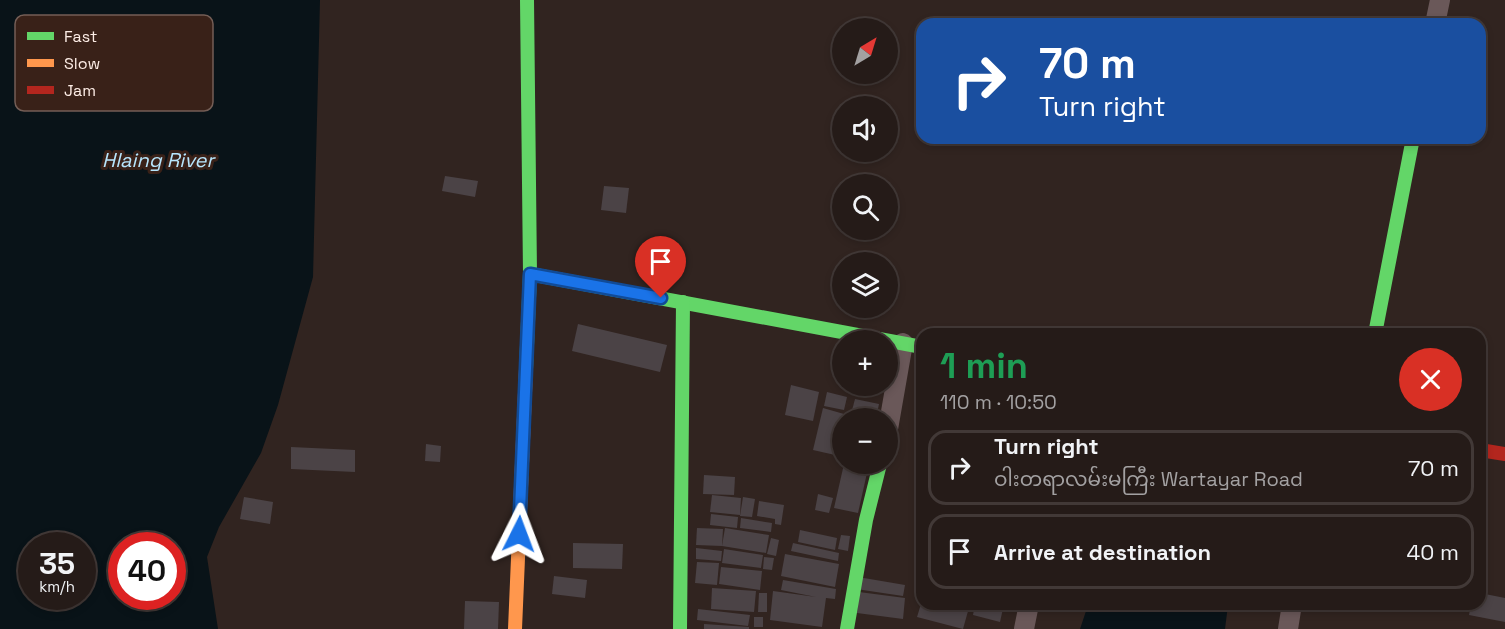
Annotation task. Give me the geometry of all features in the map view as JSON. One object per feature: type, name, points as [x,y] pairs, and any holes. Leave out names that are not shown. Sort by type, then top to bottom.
[{"type":"street","points":[[515,629],[530,274],[527,0]]},
{"type":"street","points":[[1436,18],[1440,0]]},
{"type":"street","points":[[1377,328],[1412,144]]},
{"type":"street","points":[[530,274],[913,345],[894,408]]},
{"type":"street","points":[[680,629],[683,302]]},
{"type":"street","points":[[1486,451],[1505,454]]},
{"type":"street","points":[[847,629],[866,520],[878,474]]},
{"type":"street","points":[[1024,629],[1028,610]]},
{"type":"street","points":[[1287,629],[1291,610]]},
{"type":"water","name":"Hlaing River","points":[[0,0],[320,0],[313,277],[278,405],[261,453],[219,527],[207,557],[218,629],[0,629]]},
{"type":"water","points":[[1086,610],[1227,610],[1225,629],[1080,629]]},
{"type":"building","points":[[445,176],[478,181],[475,197],[442,191]]},
{"type":"building","points":[[604,186],[629,188],[626,213],[601,210]]},
{"type":"building","points":[[578,324],[667,345],[660,372],[572,351]]},
{"type":"building","points":[[791,385],[819,392],[813,421],[785,415]]},
{"type":"building","points":[[827,392],[832,393],[832,396],[847,397],[844,408],[824,406]]},
{"type":"building","points":[[855,399],[879,404],[878,408],[853,408]]},
{"type":"building","points":[[823,408],[832,411],[832,454],[813,450]]},
{"type":"building","points":[[426,444],[441,446],[440,462],[425,461]]},
{"type":"building","points":[[291,447],[355,450],[355,472],[291,469]]},
{"type":"building","points":[[842,474],[867,474],[858,513],[834,508]]},
{"type":"building","points":[[704,475],[735,477],[734,495],[703,494]]},
{"type":"building","points":[[818,494],[833,498],[829,513],[815,510]]},
{"type":"building","points":[[712,495],[741,498],[740,515],[710,512]]},
{"type":"building","points":[[244,497],[273,502],[270,524],[240,519]]},
{"type":"building","points":[[743,497],[755,499],[752,517],[740,516]]},
{"type":"building","points":[[759,501],[784,505],[781,525],[775,524],[775,519],[757,516]]},
{"type":"building","points":[[711,514],[738,517],[737,528],[710,525]]},
{"type":"building","points":[[741,518],[772,523],[771,532],[740,528]]},
{"type":"building","points":[[697,528],[723,529],[722,546],[696,545]]},
{"type":"building","points":[[725,528],[769,535],[766,553],[722,546]]},
{"type":"building","points":[[800,530],[837,538],[835,550],[798,542]]},
{"type":"building","points":[[841,535],[850,536],[848,551],[838,549]]},
{"type":"building","points":[[771,538],[779,540],[776,556],[767,554]]},
{"type":"building","points":[[573,543],[623,544],[622,569],[573,568]]},
{"type":"building","points":[[793,543],[839,553],[838,561],[791,551]]},
{"type":"building","points":[[696,548],[722,551],[721,561],[696,559]]},
{"type":"building","points":[[724,549],[763,555],[761,568],[722,563]]},
{"type":"building","points":[[785,554],[839,564],[835,587],[781,576]]},
{"type":"building","points":[[764,557],[774,558],[772,570],[763,569]]},
{"type":"building","points":[[697,562],[719,563],[717,585],[695,583]]},
{"type":"building","points":[[721,567],[762,571],[760,590],[719,584]]},
{"type":"building","points":[[554,576],[587,580],[585,598],[552,594]]},
{"type":"building","points":[[858,577],[905,585],[903,596],[856,589]]},
{"type":"building","points":[[783,580],[836,589],[835,599],[826,598],[822,627],[770,620],[773,591],[816,597],[781,590]]},
{"type":"building","points":[[712,588],[756,591],[754,612],[711,609]]},
{"type":"building","points":[[859,592],[905,598],[903,619],[857,613]]},
{"type":"building","points":[[759,593],[767,593],[767,612],[758,612]]},
{"type":"building","points":[[1486,594],[1505,598],[1505,622],[1469,615],[1470,610],[1486,610]]},
{"type":"building","points":[[465,601],[499,602],[498,629],[464,629]]},
{"type":"building","points":[[698,609],[750,615],[748,626],[697,620]]},
{"type":"building","points":[[919,610],[968,610],[963,629],[917,617]]},
{"type":"building","points":[[974,610],[1003,610],[1000,622],[973,615]]},
{"type":"building","points":[[754,617],[763,617],[763,627],[754,627]]},
{"type":"building","points":[[704,624],[749,627],[749,629],[704,629]]},
{"type":"traffic: fast","points":[[526,369],[530,274],[527,0]]},
{"type":"traffic: fast","points":[[1376,328],[1412,144]]},
{"type":"traffic: fast","points":[[530,274],[916,346]]},
{"type":"traffic: fast","points":[[680,629],[683,302]]},
{"type":"traffic: fast","points":[[847,629],[866,520],[878,474]]},
{"type":"traffic: slow","points":[[515,629],[526,369]]},
{"type":"traffic: jam","points":[[1486,451],[1505,454]]},
{"type":"route","points":[[519,534],[530,274],[661,298]]}]
